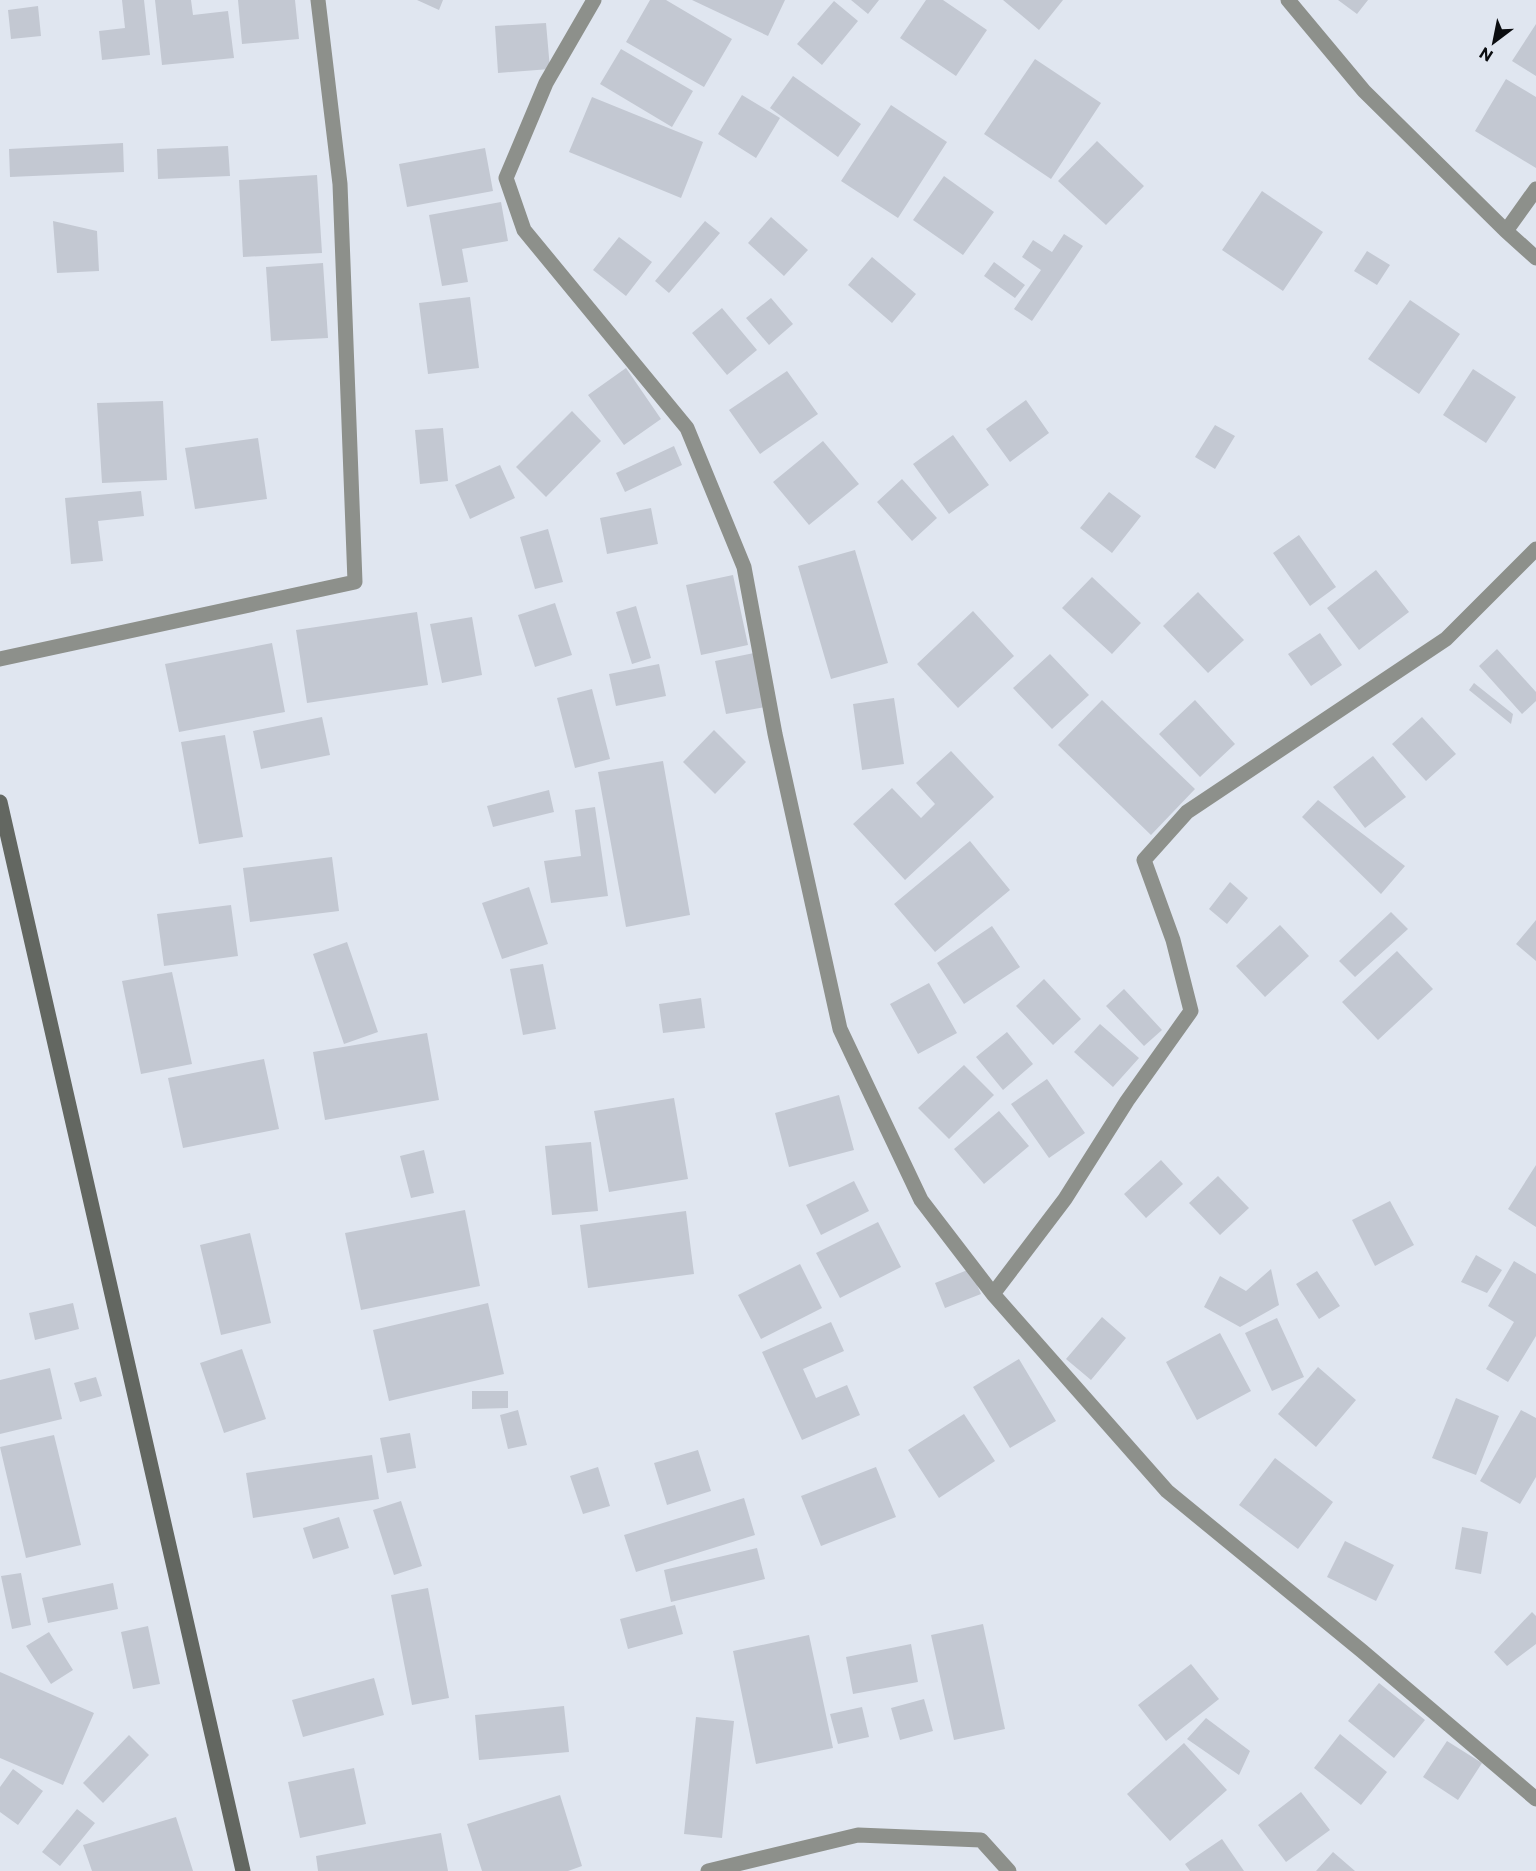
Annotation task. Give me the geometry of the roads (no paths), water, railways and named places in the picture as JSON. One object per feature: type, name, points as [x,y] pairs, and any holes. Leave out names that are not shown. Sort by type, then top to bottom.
[{"type":"main road","points":[[0,801],[243,1871]]},
{"type":"street","points":[[0,659],[355,582],[340,184],[318,0]]},
{"type":"street","points":[[594,0],[546,83],[506,178],[524,230],[687,428],[744,567],[775,734],[840,1029],[921,1200],[993,1294],[1167,1491],[1362,1651],[1536,1800]]},
{"type":"street","points":[[1288,0],[1365,91],[1536,258]]},
{"type":"street","points":[[1506,231],[1536,189]]},
{"type":"street","points":[[993,1294],[1065,1199],[1127,1101],[1191,1011],[1173,940],[1144,860],[1187,812],[1446,639],[1536,549]]},
{"type":"street","points":[[708,1871],[858,1835],[981,1840],[1009,1871]]}]
